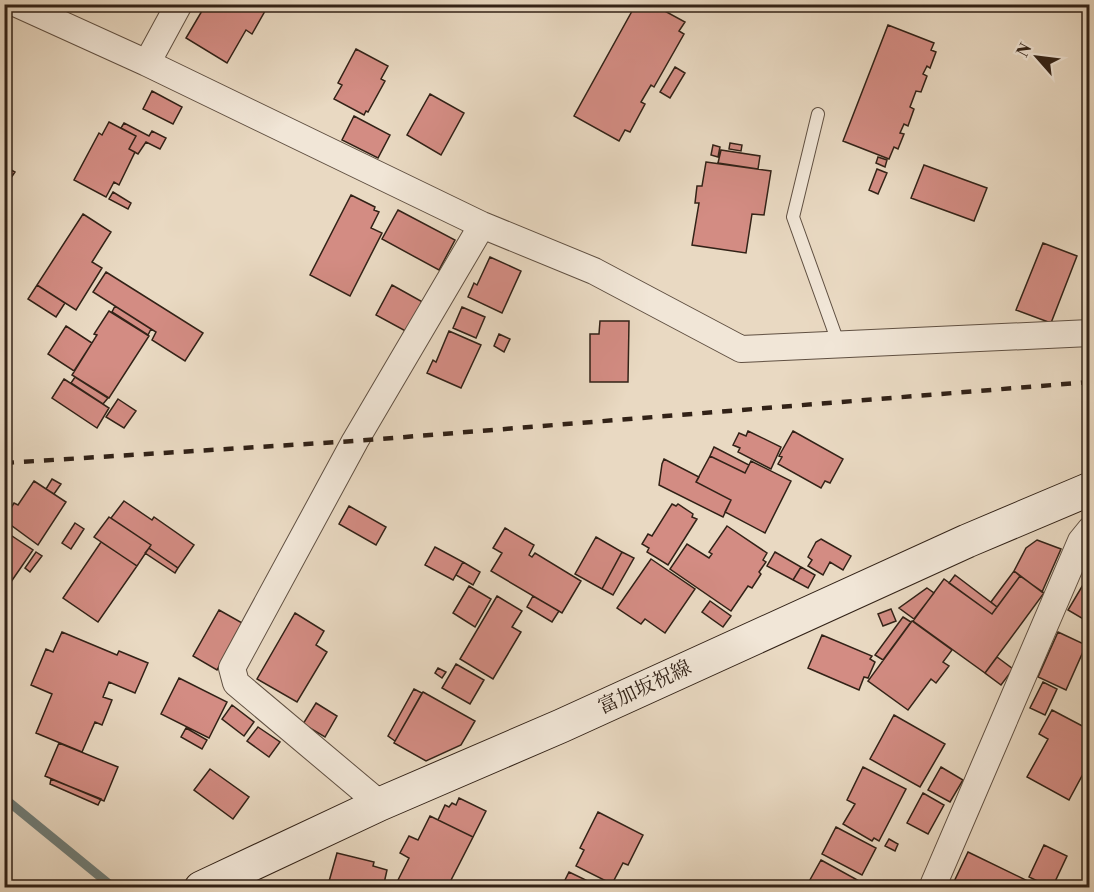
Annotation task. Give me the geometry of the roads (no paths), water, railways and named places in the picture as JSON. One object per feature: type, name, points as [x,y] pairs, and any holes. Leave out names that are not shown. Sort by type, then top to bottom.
[{"type":"main road","name":"富加坂祝線","points":[[201,888],[240,882],[380,804],[561,726],[967,541],[1089,489]]},
{"type":"street","points":[[17,4],[147,63],[482,225],[594,271],[741,349],[1089,333]]},
{"type":"street","points":[[147,63],[179,4]]},
{"type":"street","points":[[380,804],[236,683],[232,668],[355,441],[482,225]]},
{"type":"street","points":[[932,888],[1081,541],[1089,530]]},
{"type":"lane","points":[[818,114],[793,217],[839,345]]},
{"type":"waterway","points":[[4,798],[114,888]]},
{"type":"railway","points":[[4,463],[355,441],[1090,382]]}]
